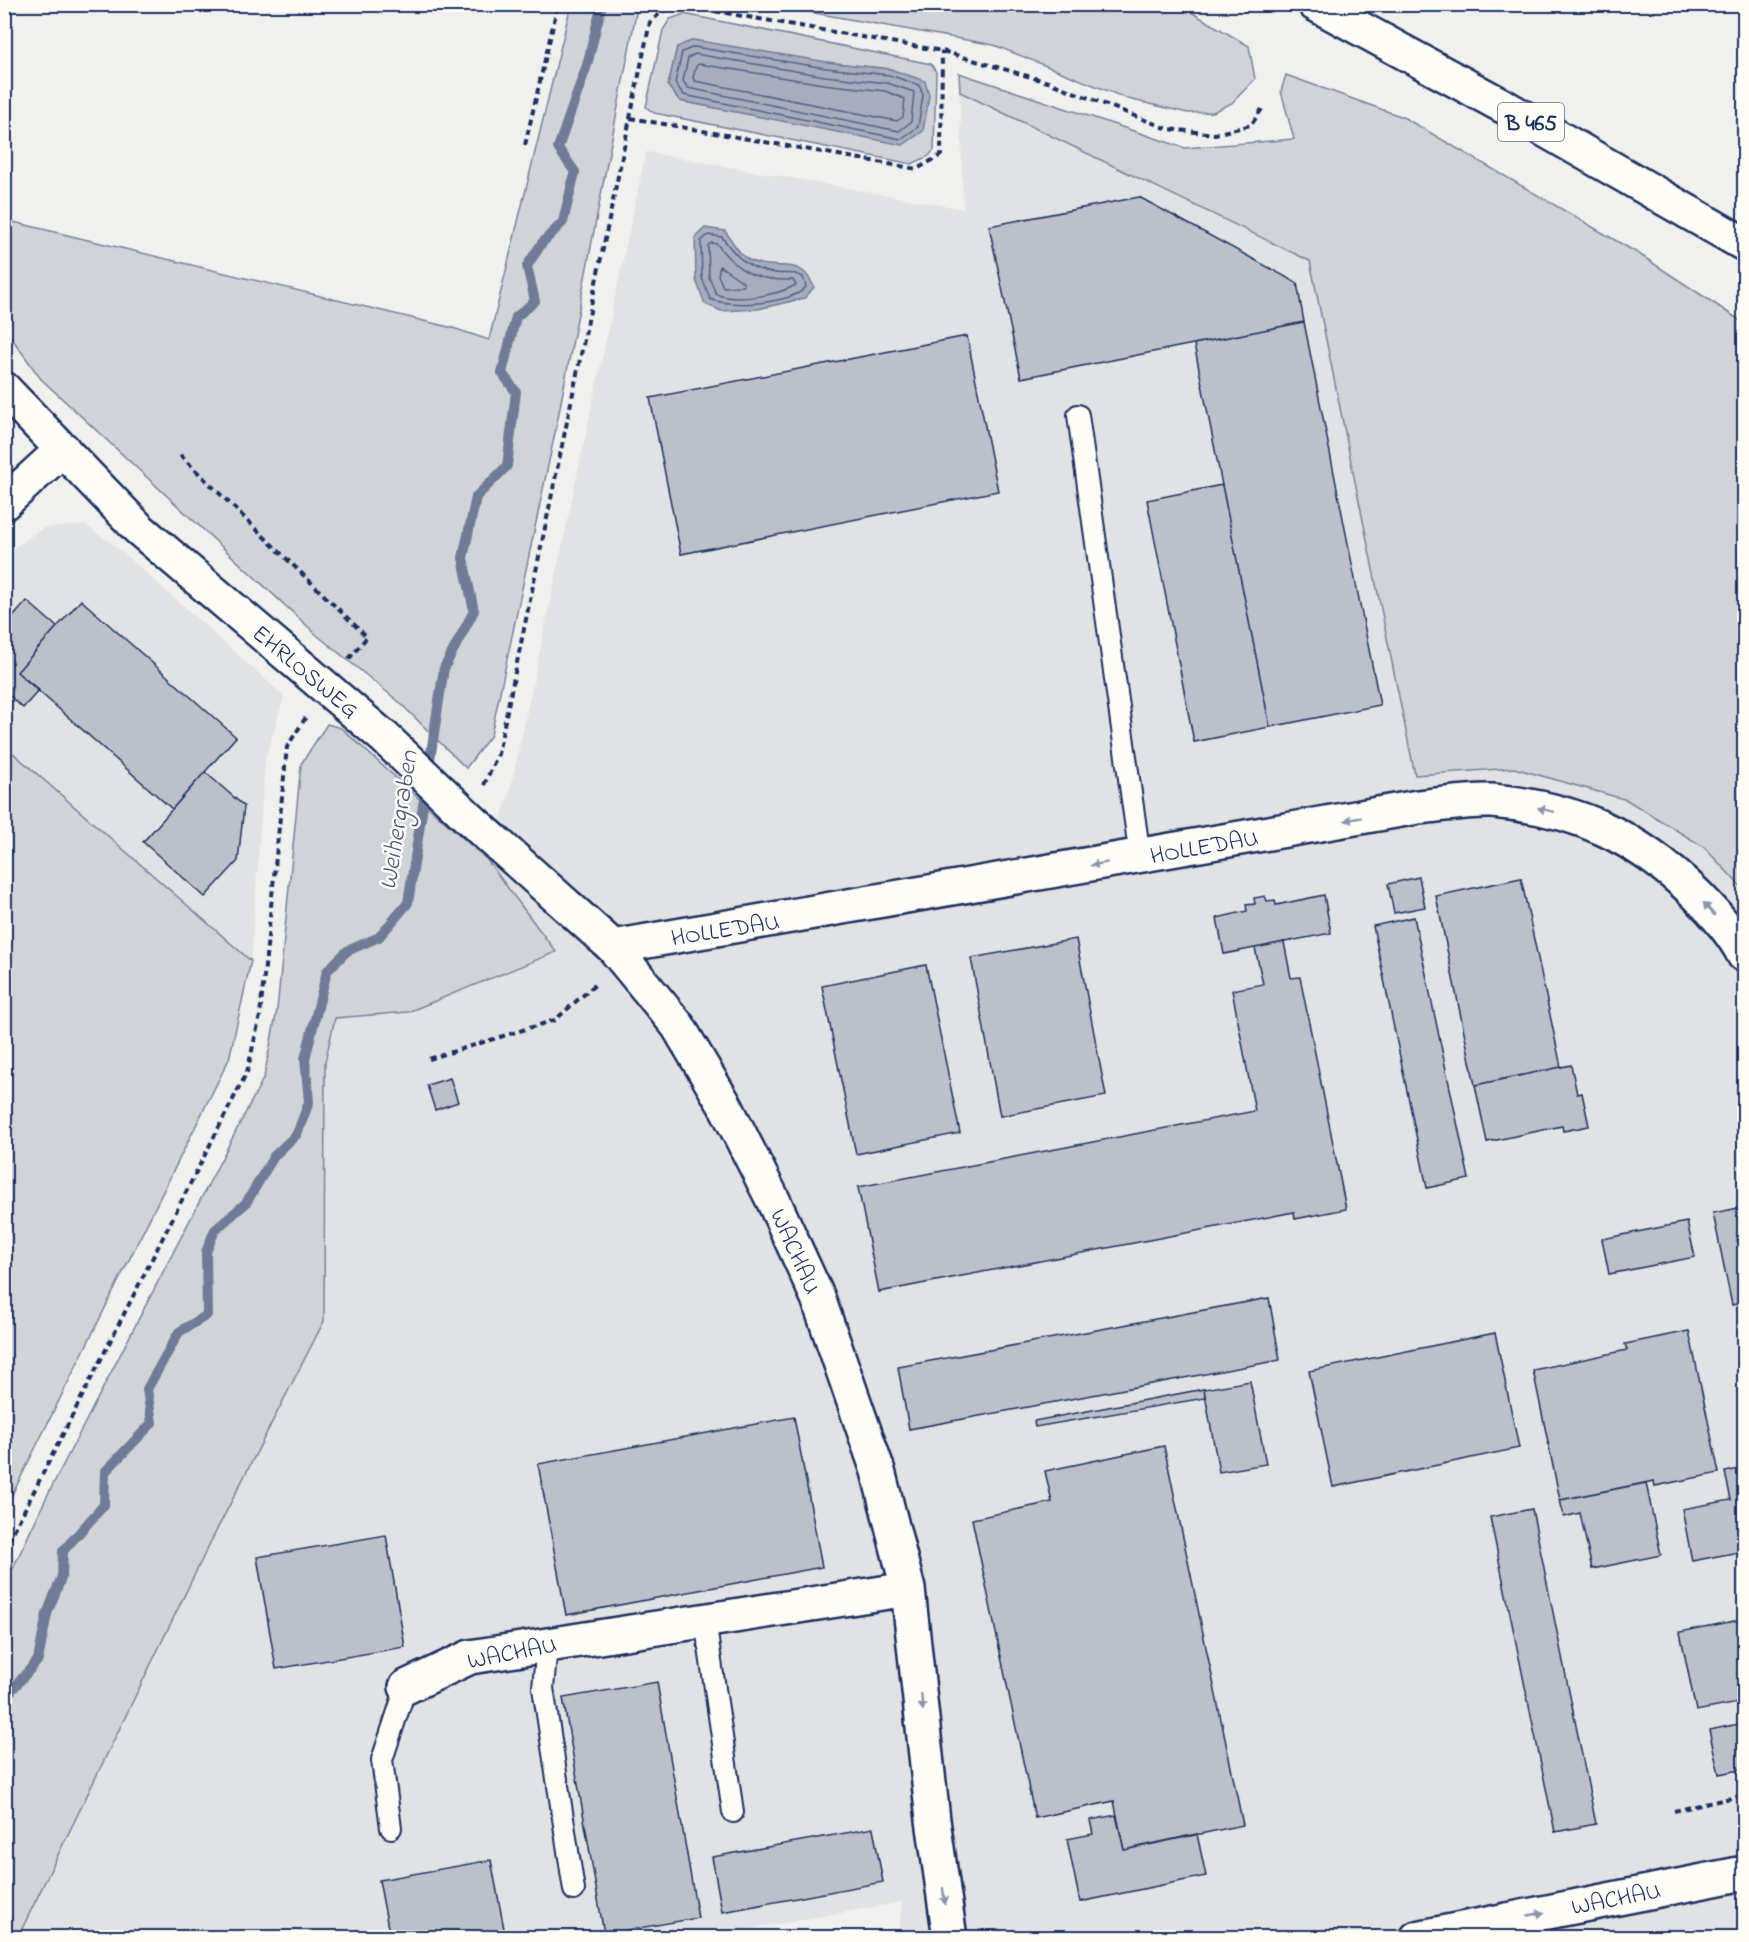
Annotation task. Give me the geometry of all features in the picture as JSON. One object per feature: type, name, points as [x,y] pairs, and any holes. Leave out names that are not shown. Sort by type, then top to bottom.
[{"type":"street","name":"B 465","points":[[1315,4],[1505,107],[1744,244]]},
{"type":"street","name":"EHRLOSWEG","points":[[4,389],[139,529],[385,738],[467,817],[619,954]]},
{"type":"street","points":[[4,503],[63,449]]},
{"type":"street","name":"HOLLEDAU","points":[[619,954],[1418,807],[1489,801],[1537,807],[1582,819],[1628,839],[1671,869],[1710,908],[1744,956]]},
{"type":"street","name":"WACHAU","points":[[619,954],[678,1026],[726,1107],[773,1200],[818,1298],[878,1471],[908,1589],[916,1644],[933,1820],[950,1938]]},
{"type":"street","name":"WACHAU","points":[[405,1687],[470,1657],[908,1589]]},
{"type":"street","name":"WACHAU","points":[[1417,1938],[1744,1873]]},
{"type":"lane","points":[[1078,415],[1140,857]]},
{"type":"lane","points":[[705,1620],[733,1812]]},
{"type":"lane","points":[[546,1645],[543,1688],[574,1890]]},
{"type":"lane","points":[[391,1828],[382,1760],[405,1687]]},
{"type":"path","points":[[525,145],[558,4]]},
{"type":"path","points":[[467,817],[498,754],[650,22],[672,4],[942,51],[1048,82],[1168,129],[1215,134],[1251,125],[1264,106]]},
{"type":"path","points":[[630,118],[917,170],[941,155],[942,51]]},
{"type":"path","points":[[4,1550],[248,1072],[260,1016],[288,747],[326,687],[367,637],[180,455]]},
{"type":"path","points":[[429,1059],[555,1020],[589,988],[619,954]]},
{"type":"path","points":[[1674,1811],[1744,1795]]},
{"type":"shaded area","points":[[571,5],[642,5],[637,8],[556,428],[491,735],[466,768],[398,701],[318,636],[41,379],[5,329],[5,220],[453,328],[489,340]]},
{"type":"shaded area","points":[[770,5],[1179,5],[1249,46],[1255,79],[1232,103],[1213,112],[1188,113],[1128,99],[994,45]]},
{"type":"shaded area","points":[[684,14],[931,64],[936,72],[934,150],[929,156],[912,164],[654,113],[646,107],[663,30],[670,19]],"holes":[[[677,47],[890,69],[780,120],[680,101],[668,86]]]},
{"type":"shaded area","points":[[959,73],[1185,148],[1294,139],[1281,91],[1286,75],[1403,117],[1639,254],[1744,323],[1744,890],[1704,847],[1627,800],[1514,768],[1415,775],[1310,261],[960,92]]},
{"type":"shaded area","points":[[960,92],[1310,261],[1415,775],[1514,768],[1627,800],[1704,847],[1744,890],[1744,1937],[898,1937],[902,1902],[698,1938],[18,1938],[206,1551],[323,1321],[325,1061],[335,1018],[408,1012],[556,952],[487,860],[510,791],[646,152],[963,209]],"holes":[[[725,231],[749,260],[776,267],[796,266],[696,280]]]},
{"type":"shaded area","points":[[86,525],[119,549],[284,696],[265,760],[251,961],[5,746],[5,554],[43,528]]},
{"type":"shaded area","points":[[327,724],[341,728],[487,860],[556,952],[408,1012],[335,1018],[325,1062],[324,1321],[206,1551],[18,1937],[5,1937],[5,1585],[48,1494],[264,1077],[277,1010],[301,764]]},
{"type":"shaded area","points":[[5,746],[251,961],[229,1059],[5,1509]]},
{"type":"water","points":[[693,40],[827,62],[890,69],[925,81],[929,95],[923,131],[903,145],[680,101],[668,86],[677,47]]},
{"type":"water","points":[[705,228],[725,231],[738,251],[749,260],[759,264],[795,267],[802,270],[814,287],[805,298],[758,309],[721,311],[705,304],[696,280],[695,237]]},
{"type":"building","points":[[1139,197],[1297,283],[1304,322],[1021,378],[989,226]]},
{"type":"building","points":[[1304,322],[1380,705],[1270,727],[1194,344]]},
{"type":"building","points":[[967,336],[998,491],[681,554],[650,398]]},
{"type":"building","points":[[1222,485],[1270,727],[1194,742],[1147,500]]},
{"type":"building","points":[[81,600],[236,737],[172,809],[17,672]]},
{"type":"building","points":[[27,601],[57,627],[17,672],[39,690],[23,708],[4,691],[4,627]]},
{"type":"building","points":[[205,772],[244,806],[238,861],[205,897],[143,842]]},
{"type":"building","points":[[1419,877],[1425,907],[1394,913],[1388,884]]},
{"type":"building","points":[[1521,878],[1561,1067],[1475,1085],[1436,896]]},
{"type":"building","points":[[1324,895],[1331,933],[1224,954],[1217,918],[1247,911],[1246,905],[1255,904],[1254,898],[1265,896],[1267,901],[1275,900],[1276,905]]},
{"type":"building","points":[[1414,917],[1469,1179],[1427,1188],[1373,926]]},
{"type":"building","points":[[1076,939],[1106,1096],[1000,1116],[971,958]]},
{"type":"building","points":[[1284,942],[1291,978],[1300,977],[1346,1209],[1295,1219],[1294,1212],[879,1292],[858,1187],[1255,1111],[1232,990],[1263,984],[1255,948]]},
{"type":"building","points":[[926,965],[960,1133],[856,1154],[822,986]]},
{"type":"building","points":[[1571,1065],[1577,1094],[1582,1093],[1589,1126],[1563,1131],[1562,1126],[1487,1142],[1475,1085]]},
{"type":"building","points":[[450,1078],[458,1102],[435,1110],[427,1085]]},
{"type":"building","points":[[1744,1207],[1744,1302],[1732,1305],[1713,1213]]},
{"type":"building","points":[[1687,1222],[1695,1257],[1609,1274],[1602,1239]]},
{"type":"building","points":[[1269,1298],[1280,1360],[909,1429],[898,1367]]},
{"type":"building","points":[[1689,1331],[1719,1473],[1655,1486],[1654,1481],[1560,1500],[1533,1370],[1627,1350],[1625,1344]]},
{"type":"building","points":[[1495,1333],[1519,1448],[1333,1487],[1309,1371]]},
{"type":"building","points":[[1250,1381],[1266,1464],[1219,1472],[1204,1389]]},
{"type":"building","points":[[1204,1389],[1205,1398],[1035,1427],[1034,1421]]},
{"type":"building","points":[[794,1417],[822,1567],[566,1615],[538,1464]]},
{"type":"building","points":[[1164,1446],[1243,1825],[1124,1850],[1114,1801],[1035,1818],[972,1519],[1052,1502],[1045,1471]]},
{"type":"building","points":[[1744,1468],[1744,1551],[1692,1561],[1682,1509],[1731,1500],[1725,1472]]},
{"type":"building","points":[[1646,1483],[1661,1555],[1592,1569],[1580,1513],[1564,1517],[1560,1500]]},
{"type":"building","points":[[1532,1509],[1596,1824],[1555,1832],[1490,1517]]},
{"type":"building","points":[[386,1535],[405,1647],[276,1669],[257,1557]]},
{"type":"building","points":[[1744,1619],[1744,1702],[1696,1711],[1680,1632]]},
{"type":"building","points":[[657,1682],[698,1918],[604,1934],[563,1698]]},
{"type":"building","points":[[1744,1723],[1744,1769],[1719,1774],[1709,1730]]},
{"type":"building","points":[[1116,1815],[1124,1850],[1197,1834],[1206,1876],[1080,1902],[1067,1839],[1093,1834],[1090,1820]]},
{"type":"building","points":[[873,1828],[883,1882],[722,1912],[712,1857]]},
{"type":"building","points":[[491,1860],[505,1934],[488,1938],[390,1938],[379,1880]]},
{"type":"waterway","name":"Weihergraben","points":[[4,1699],[38,1660],[47,1614],[62,1576],[63,1551],[104,1505],[105,1472],[152,1423],[147,1389],[179,1332],[207,1315],[206,1252],[215,1230],[246,1203],[274,1156],[297,1134],[309,1102],[305,1059],[327,971],[347,951],[379,937],[408,903],[444,668],[474,611],[463,558],[476,497],[507,466],[516,392],[502,373],[516,317],[535,301],[527,266],[542,243],[563,222],[575,172],[558,148],[587,65],[602,4]]}]
